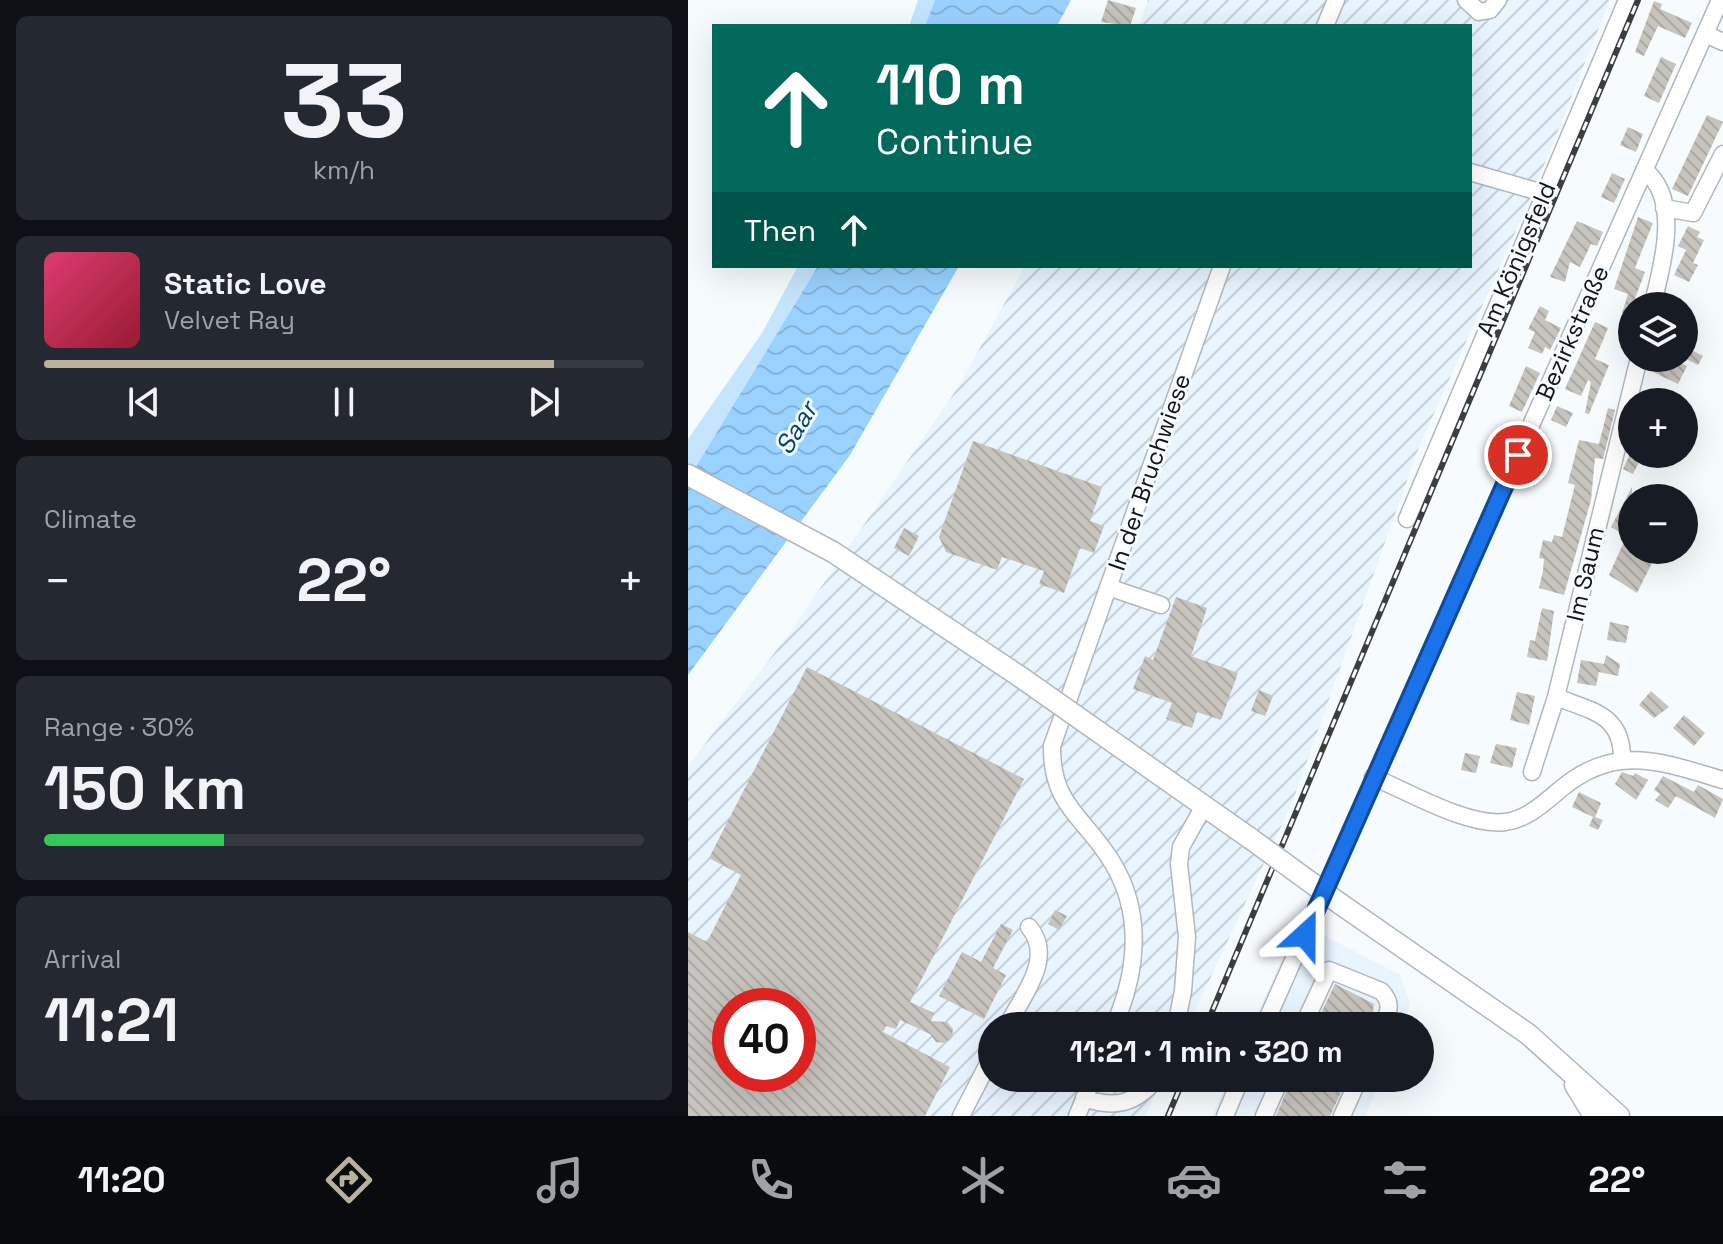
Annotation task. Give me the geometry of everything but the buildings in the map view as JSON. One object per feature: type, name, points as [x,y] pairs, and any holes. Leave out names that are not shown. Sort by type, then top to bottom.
[{"type":"main road","points":[[688,475],[782,522],[904,598],[1019,676],[1541,1045],[1619,1116]]},
{"type":"main road","points":[[1541,1045],[1591,1113]]},
{"type":"street","points":[[1326,24],[1336,0]]},
{"type":"street","points":[[1466,0],[1479,12],[1490,10],[1498,0]]},
{"type":"street","name":"Am Königsfeld","points":[[1407,519],[1627,0]]},
{"type":"street","name":"Bezirkstraße","points":[[1270,1012],[1720,0]]},
{"type":"street","points":[[1705,34],[1723,42]]},
{"type":"street","points":[[1664,208],[1693,213],[1723,154]]},
{"type":"street","points":[[1644,170],[1655,179],[1664,208],[1664,256],[1655,292]]},
{"type":"street","points":[[1472,173],[1543,193]]},
{"type":"street","name":"In der Bruchwiese","points":[[1119,1012],[1133,968],[1131,914],[1124,886],[1111,861],[1059,796],[1053,776],[1052,746],[1221,268]]},
{"type":"street","name":"Im Saum","points":[[1532,772],[1556,697],[1636,372]]},
{"type":"street","points":[[1108,587],[1161,605]]},
{"type":"street","points":[[1556,697],[1614,725],[1622,742],[1622,758]]},
{"type":"street","points":[[1373,777],[1475,818],[1503,822],[1533,812],[1592,767],[1622,758],[1652,762],[1723,780]]},
{"type":"street","points":[[1178,1012],[1187,951],[1181,847],[1204,806]]},
{"type":"street","points":[[1014,1012],[1041,961],[1039,939],[1029,927]]},
{"type":"street","points":[[1310,1012],[1329,970],[1381,991],[1390,1005],[1387,1012]]},
{"type":"street","points":[[961,1116],[978,1083]]},
{"type":"street","points":[[1077,1116],[1087,1092]]},
{"type":"street","points":[[1084,1098],[1101,1104],[1129,1103],[1141,1092]]},
{"type":"street","points":[[1225,1116],[1235,1092]]},
{"type":"street","points":[[1264,1116],[1275,1092]]},
{"type":"street","points":[[1342,1116],[1353,1092]]},
{"type":"shaded area","points":[[918,0],[935,0],[926,24],[910,24]]},
{"type":"shaded area","points":[[1148,0],[1610,0],[1534,190],[1419,447],[1292,803],[1195,1012],[978,1012],[978,1092],[1156,1092],[1145,1116],[688,1116],[688,766],[791,631],[959,386],[1024,268],[1472,268],[1472,24],[1140,24]]},
{"type":"shaded area","points":[[797,268],[817,268],[697,468],[688,464],[688,439],[762,333]]},
{"type":"shaded area","points":[[1298,922],[1400,975],[1410,1003],[1408,1012],[1258,1012]]},
{"type":"shaded area","points":[[1223,1092],[1376,1092],[1365,1116],[1212,1116]]},
{"type":"water","points":[[935,0],[1071,0],[1058,24],[926,24]]},
{"type":"water","name":"Saar","points":[[817,268],[958,268],[850,455],[688,675],[688,480]]},
{"type":"railway","points":[[1212,1012],[1638,0]]},
{"type":"railway","points":[[1168,1116],[1178,1092]]},
{"type":"route","points":[[1305,935],[1518,455]]}]
